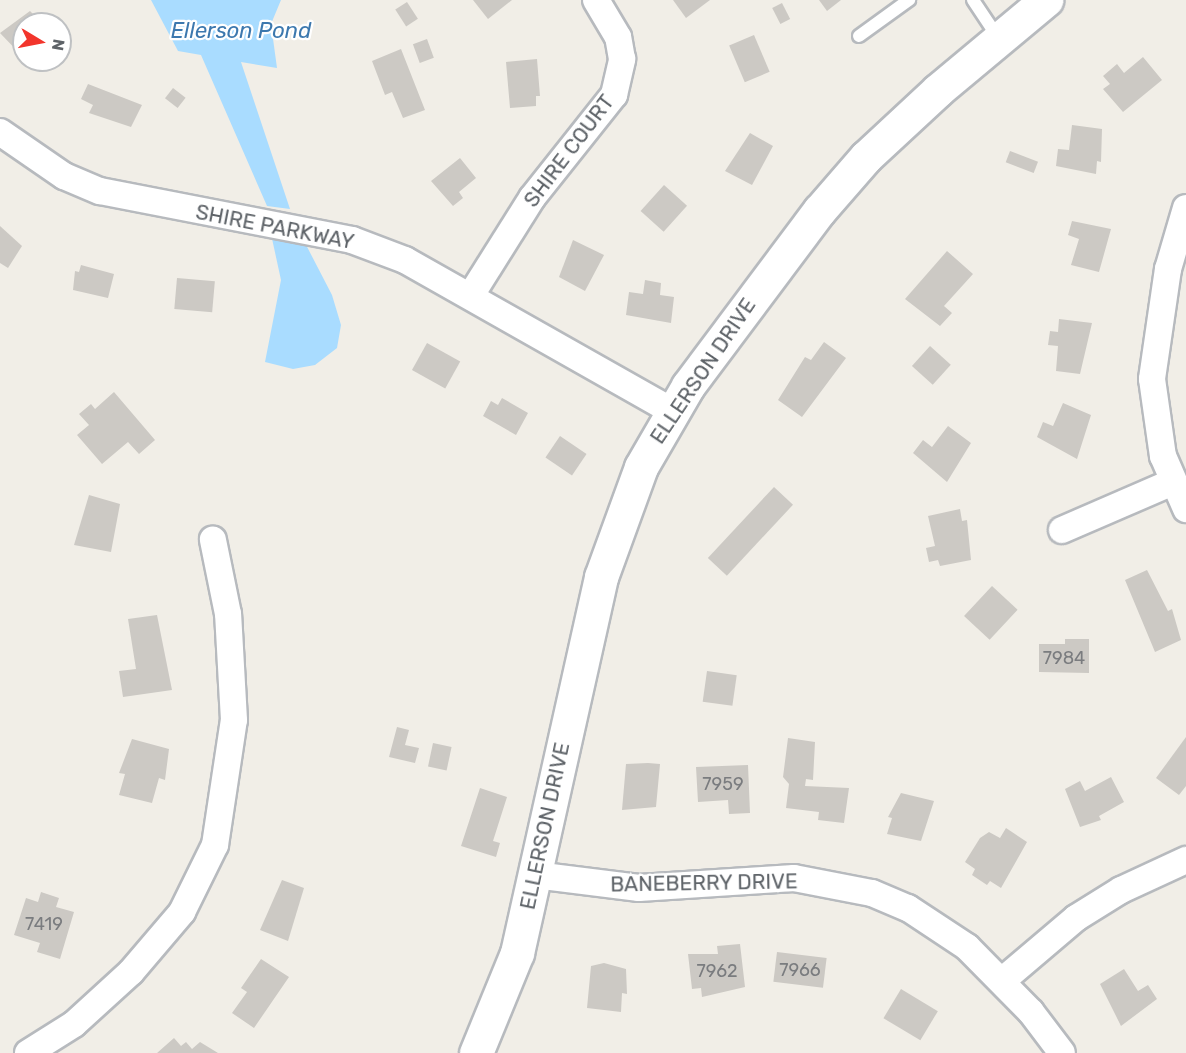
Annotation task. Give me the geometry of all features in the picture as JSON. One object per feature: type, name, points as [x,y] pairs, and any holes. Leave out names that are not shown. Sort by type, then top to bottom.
[{"type":"street","name":"SHIRE COURT","points":[[471,295],[532,198],[614,95],[622,58],[618,37],[596,0]]},
{"type":"street","name":"ELLERSON DRIVE","points":[[476,1053],[504,993],[535,875],[601,577],[641,467],[672,411],[819,211],[866,157],[1046,0]]},
{"type":"street","name":"SHIRE PARKWAY","points":[[0,132],[64,176],[100,192],[352,240],[405,260],[471,295],[672,411]]},
{"type":"street","points":[[1186,208],[1168,269],[1152,379],[1155,418],[1173,482],[1186,509]]},
{"type":"street","points":[[1062,530],[1173,482]]},
{"type":"street","points":[[28,1053],[74,1024],[130,972],[182,912],[215,845],[234,720],[228,614],[213,540]]},
{"type":"street","points":[[1003,980],[1076,918],[1121,890],[1186,860]]},
{"type":"street","name":"BANEBERRY DRIVE","points":[[535,875],[639,888],[747,878],[840,885],[908,908],[933,923],[1003,980],[1062,1053]]},
{"type":"lane","points":[[859,36],[909,0]]},
{"type":"lane","points":[[973,0],[999,39]]},
{"type":"water","name":"Ellerson Pond","points":[[151,0],[281,0],[271,24],[277,68],[241,62],[290,209],[267,206],[201,55],[178,51]]},
{"type":"water","points":[[271,234],[303,239],[332,295],[341,325],[337,348],[315,365],[293,369],[265,362],[281,280]]},
{"type":"building","points":[[473,0],[512,0],[488,19]]},
{"type":"building","points":[[673,0],[710,0],[686,18]]},
{"type":"building","points":[[819,0],[841,0],[827,11]]},
{"type":"building","points":[[407,2],[418,19],[406,26],[395,10]]},
{"type":"building","points":[[782,3],[790,19],[780,24],[772,8]]},
{"type":"building","points":[[12,24],[12,46],[0,33]]},
{"type":"building","points":[[754,35],[770,72],[745,82],[729,46]]},
{"type":"building","points":[[427,39],[434,58],[420,63],[413,44]]},
{"type":"building","points":[[401,49],[425,110],[403,118],[392,92],[385,95],[372,61]]},
{"type":"building","points":[[1143,57],[1162,80],[1123,112],[1103,89],[1110,84],[1103,76],[1117,64],[1124,73]]},
{"type":"building","points":[[537,59],[540,96],[536,96],[536,106],[510,108],[506,62]]},
{"type":"building","points":[[88,84],[142,105],[131,127],[89,113],[93,105],[81,99]]},
{"type":"building","points":[[173,88],[186,98],[178,108],[165,98]]},
{"type":"building","points":[[1072,125],[1102,129],[1101,162],[1097,161],[1096,174],[1056,166],[1058,149],[1069,150]]},
{"type":"building","points":[[750,133],[773,146],[752,185],[725,171]]},
{"type":"building","points":[[1010,151],[1038,162],[1034,173],[1006,162]]},
{"type":"building","points":[[460,158],[476,178],[459,192],[463,198],[453,206],[431,181]]},
{"type":"building","points":[[664,185],[687,206],[664,232],[641,211]]},
{"type":"building","points":[[1072,221],[1111,229],[1099,272],[1071,265],[1079,239],[1068,235]]},
{"type":"building","points":[[0,226],[22,246],[8,268],[0,263]]},
{"type":"building","points":[[573,240],[604,255],[585,291],[559,277]]},
{"type":"building","points":[[947,251],[973,274],[944,306],[952,313],[940,326],[905,299]]},
{"type":"building","points":[[81,265],[114,274],[108,298],[73,290],[75,271],[79,272]]},
{"type":"building","points":[[177,278],[215,281],[212,312],[174,309]]},
{"type":"building","points":[[645,280],[661,283],[660,295],[674,297],[671,323],[626,315],[629,292],[643,294]]},
{"type":"building","points":[[1059,319],[1092,323],[1080,374],[1056,371],[1058,346],[1048,345],[1050,331],[1058,332]]},
{"type":"building","points":[[824,342],[846,358],[802,417],[778,400],[805,357],[811,360]]},
{"type":"building","points":[[427,343],[460,361],[445,389],[412,370]]},
{"type":"building","points":[[930,346],[951,365],[933,385],[912,366]]},
{"type":"building","points":[[114,392],[155,440],[139,454],[128,442],[102,464],[77,435],[89,425],[79,414],[91,404],[95,409]]},
{"type":"building","points":[[502,398],[528,413],[516,435],[483,416],[491,401],[498,405]]},
{"type":"building","points":[[1063,403],[1091,415],[1077,459],[1037,437],[1043,422],[1053,426]]},
{"type":"building","points":[[948,426],[971,443],[947,482],[913,453],[923,440],[932,447]]},
{"type":"building","points":[[560,436],[587,454],[572,475],[545,458]]},
{"type":"building","points":[[774,487],[793,505],[727,576],[708,558]]},
{"type":"building","points":[[89,495],[120,504],[111,552],[74,545]]},
{"type":"building","points":[[960,509],[962,521],[967,520],[971,560],[940,566],[938,560],[929,562],[926,548],[935,546],[928,516]]},
{"type":"building","points":[[1147,570],[1168,611],[1172,609],[1181,640],[1155,652],[1125,580]]},
{"type":"building","points":[[992,586],[1018,610],[990,640],[964,616]]},
{"type":"building","points":[[157,615],[172,690],[123,697],[119,671],[136,669],[128,619]]},
{"type":"building","points":[[1065,639],[1089,639],[1089,673],[1039,672],[1039,644],[1065,644]]},
{"type":"building","points":[[707,671],[737,675],[732,706],[703,702]]},
{"type":"building","points":[[397,727],[409,730],[405,745],[419,748],[415,763],[389,757]]},
{"type":"building","points":[[1186,737],[1186,786],[1179,795],[1156,778]]},
{"type":"building","points":[[788,738],[815,742],[813,780],[806,779],[805,786],[849,788],[844,823],[818,820],[819,812],[786,808],[789,784],[783,777]]},
{"type":"building","points":[[132,739],[169,749],[165,780],[159,778],[152,803],[119,795],[125,774],[119,773]]},
{"type":"building","points":[[433,743],[452,747],[447,770],[428,766]]},
{"type":"building","points":[[626,764],[660,764],[656,807],[622,810]]},
{"type":"building","points":[[748,765],[750,813],[729,814],[728,800],[698,802],[696,767]]},
{"type":"building","points":[[1111,777],[1124,802],[1099,816],[1101,820],[1080,827],[1065,789],[1080,781],[1085,791]]},
{"type":"building","points":[[480,788],[507,797],[493,841],[500,843],[496,857],[461,846]]},
{"type":"building","points":[[901,793],[934,801],[921,841],[887,834],[892,818],[888,817]]},
{"type":"building","points":[[1006,828],[1027,842],[1001,888],[990,881],[987,885],[972,875],[975,869],[965,862],[980,838],[989,832],[1000,838]]},
{"type":"building","points":[[282,880],[304,888],[288,941],[260,930]]},
{"type":"building","points":[[41,892],[59,898],[56,907],[74,912],[60,959],[37,952],[40,943],[14,935],[26,898],[38,902]]},
{"type":"building","points":[[740,944],[745,987],[702,997],[701,988],[692,989],[688,954],[718,954],[717,946]]},
{"type":"building","points":[[777,952],[827,958],[823,988],[773,982]]},
{"type":"building","points":[[261,959],[289,977],[254,1028],[232,1013],[247,992],[241,988]]},
{"type":"building","points":[[604,963],[626,969],[627,994],[622,993],[621,1012],[587,1008],[591,966]]},
{"type":"building","points":[[1124,969],[1138,991],[1148,985],[1157,999],[1121,1026],[1100,984]]},
{"type":"building","points":[[901,989],[938,1011],[920,1040],[883,1018]]},
{"type":"building","points":[[174,1038],[181,1046],[186,1042],[192,1049],[200,1042],[218,1053],[157,1053]]}]
